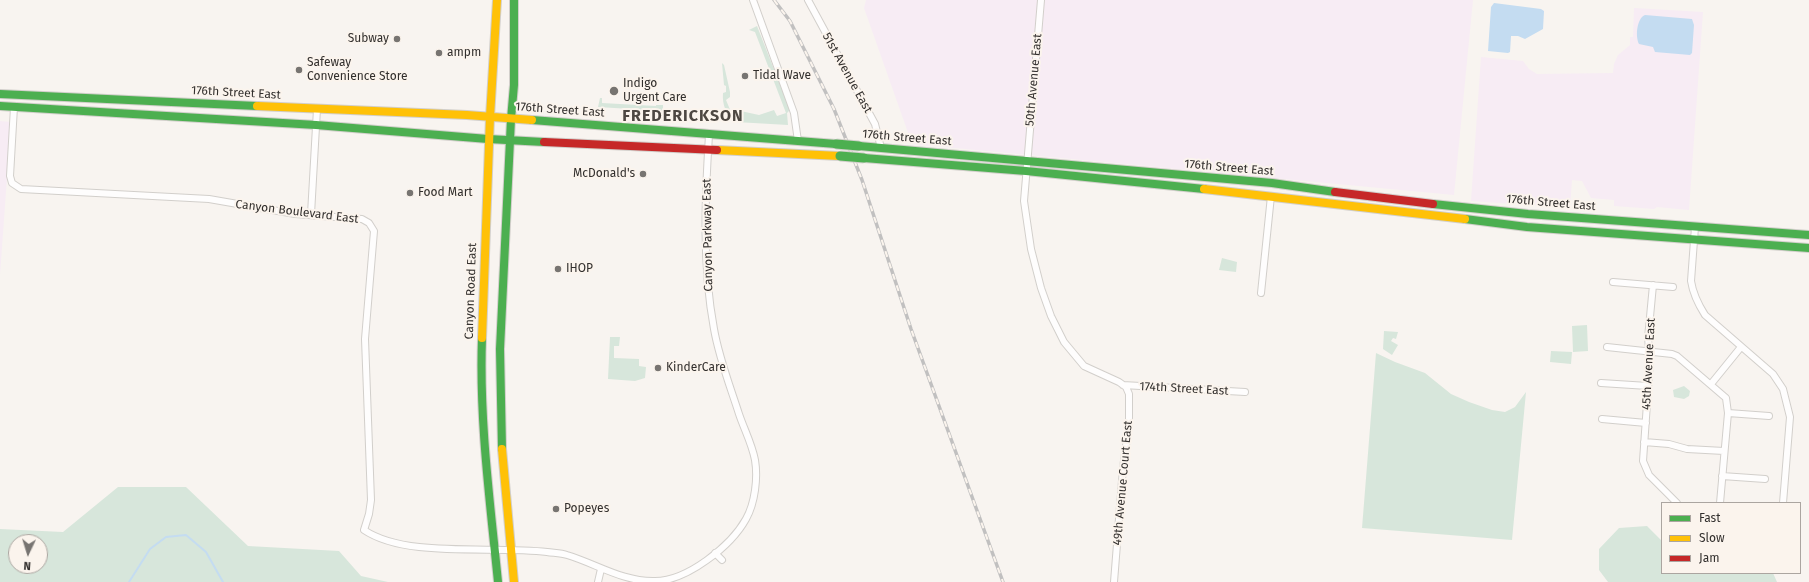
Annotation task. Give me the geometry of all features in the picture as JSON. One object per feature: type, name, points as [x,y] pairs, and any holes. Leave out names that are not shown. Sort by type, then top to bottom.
[{"type":"main road","name":"Canyon Road East","points":[[497,0],[488,139],[481,365],[485,444],[498,582]]},
{"type":"main road","points":[[514,0],[514,85],[500,349],[502,454],[514,582]]},
{"type":"main road","name":"176th Street East","points":[[0,94],[490,117],[798,141],[1272,184],[1368,197],[1528,214],[1809,235]]},
{"type":"main road","points":[[0,99],[12,100],[23,95]]},
{"type":"main road","name":"176th Street East","points":[[0,106],[316,125],[488,139],[840,156],[1026,171],[1271,196],[1527,227],[1809,248]]},
{"type":"main road","points":[[1286,198],[1301,195],[1364,201],[1368,197]]},
{"type":"street","points":[[753,0],[794,113],[798,141]]},
{"type":"street","name":"51st Avenue East","points":[[808,0],[875,124],[881,148]]},
{"type":"street","name":"50th Avenue East","points":[[1041,0],[1024,201],[1031,249],[1041,288],[1051,316],[1064,342],[1080,362],[1097,373],[1124,385]]},
{"type":"street","name":"Canyon Boulevard East","points":[[14,107],[10,176],[12,183],[25,190],[209,199],[295,214],[362,219],[369,223],[374,232],[365,339],[371,500],[369,514],[364,530]]},
{"type":"street","points":[[311,214],[317,109]]},
{"type":"street","name":"Canyon Parkway East","points":[[364,530],[374,537],[390,542],[425,548],[527,550],[566,555],[624,578],[656,582],[674,578],[692,571],[738,531],[752,504],[756,476],[755,461],[719,354],[708,296],[705,202],[709,135]]},
{"type":"street","points":[[1261,293],[1271,196]]},
{"type":"street","points":[[1695,227],[1692,290],[1698,304],[1705,315],[1773,374],[1782,390],[1787,404],[1790,417],[1783,502]]},
{"type":"street","points":[[1613,282],[1673,287]]},
{"type":"street","name":"45th Avenue East","points":[[1653,285],[1648,338],[1650,351],[1643,460],[1645,469],[1676,502]]},
{"type":"street","points":[[1711,384],[1741,347]]},
{"type":"street","points":[[1607,348],[1668,353],[1677,356],[1726,398],[1728,413],[1720,502]]},
{"type":"street","points":[[1601,383],[1648,386]]},
{"type":"street","name":"174th Street East","points":[[1124,385],[1245,392]]},
{"type":"street","name":"49th Avenue Court East","points":[[1114,582],[1123,468],[1129,424],[1129,394],[1124,385]]},
{"type":"street","points":[[1728,413],[1769,416]]},
{"type":"street","points":[[1602,419],[1646,423]]},
{"type":"street","points":[[1644,442],[1669,444],[1687,449],[1724,452]]},
{"type":"street","points":[[1722,476],[1765,479]]},
{"type":"street","points":[[715,552],[722,560]]},
{"type":"street","points":[[598,582],[601,569]]},
{"type":"shaded area","points":[[866,0],[1473,0],[1454,195],[912,144],[864,8]]},
{"type":"shaded area","points":[[1634,8],[1703,12],[1689,210],[1657,207],[1654,209],[1614,206],[1614,200],[1591,198],[1582,181],[1572,180],[1570,208],[1471,201],[1481,57],[1523,61],[1529,69],[1537,74],[1613,73],[1614,64],[1618,55],[1630,45],[1630,37],[1633,37]]},
{"type":"shaded area","points":[[757,26],[790,110],[787,113],[788,125],[736,122],[727,113],[724,106],[723,93],[726,92],[726,86],[724,85],[722,63],[724,65],[730,92],[730,97],[726,100],[731,112],[736,110],[759,115],[774,110],[777,116],[786,113],[755,32],[749,30]]},
{"type":"shaded area","points":[[600,98],[602,98],[602,103],[656,106],[663,105],[663,111],[598,107]]},
{"type":"shaded area","points":[[0,121],[11,122],[0,275]]},
{"type":"shaded area","points":[[1222,258],[1237,262],[1236,272],[1219,270]]},
{"type":"shaded area","points":[[1587,325],[1588,351],[1573,352],[1572,326]]},
{"type":"shaded area","points":[[1384,331],[1398,332],[1396,339],[1393,338],[1391,341],[1398,345],[1392,355],[1383,349]]},
{"type":"shaded area","points":[[610,337],[620,337],[619,346],[614,346],[614,358],[639,359],[639,366],[646,367],[645,378],[635,381],[608,379]]},
{"type":"shaded area","points":[[1551,351],[1572,352],[1571,364],[1550,362]]},
{"type":"shaded area","points":[[1376,353],[1425,373],[1451,394],[1492,410],[1505,412],[1515,407],[1526,392],[1512,540],[1362,528]]},
{"type":"shaded area","points":[[1684,386],[1690,391],[1689,396],[1684,399],[1674,397],[1673,390]]},
{"type":"shaded area","points":[[118,487],[186,487],[248,546],[339,551],[361,576],[388,582],[0,582],[0,529],[63,532]]},
{"type":"shaded area","points":[[1647,526],[1661,540],[1661,574],[1773,574],[1777,582],[1608,582],[1599,570],[1599,549],[1619,528]]},
{"type":"water","points":[[1494,3],[1541,9],[1544,11],[1543,29],[1525,39],[1518,36],[1511,36],[1510,52],[1508,53],[1488,51],[1491,7]]},
{"type":"water","points":[[1645,15],[1692,19],[1694,25],[1692,53],[1690,55],[1655,52],[1653,47],[1639,44],[1637,37],[1639,23]]},
{"type":"waterway","points":[[129,582],[150,549],[166,537],[186,535],[206,552],[223,582]]},
{"type":"railway","points":[[774,0],[790,21],[834,109],[862,180],[911,329],[1003,582]]},
{"type":"traffic: fast","points":[[511,119],[514,85],[514,0]]},
{"type":"traffic: fast","points":[[0,94],[257,106]]},
{"type":"traffic: fast","points":[[0,106],[316,125],[544,142]]},
{"type":"traffic: fast","points":[[502,449],[500,349],[511,119]]},
{"type":"traffic: fast","points":[[532,120],[836,144]]},
{"type":"traffic: fast","points":[[836,144],[859,146]]},
{"type":"traffic: fast","points":[[859,146],[1272,183],[1335,192]]},
{"type":"traffic: fast","points":[[840,156],[864,158]]},
{"type":"traffic: fast","points":[[864,158],[1026,171],[1204,189]]},
{"type":"traffic: fast","points":[[1433,204],[1528,214],[1809,235]]},
{"type":"traffic: fast","points":[[1465,219],[1527,227],[1809,248]]},
{"type":"traffic: fast","points":[[482,338],[482,399],[498,582]]},
{"type":"traffic: slow","points":[[490,117],[497,0]]},
{"type":"traffic: slow","points":[[257,106],[467,115],[532,120]]},
{"type":"traffic: slow","points":[[482,338],[490,117]]},
{"type":"traffic: slow","points":[[717,150],[840,156]]},
{"type":"traffic: slow","points":[[1204,189],[1465,219]]},
{"type":"traffic: slow","points":[[502,449],[514,582]]},
{"type":"traffic: jam","points":[[544,142],[717,150]]},
{"type":"traffic: jam","points":[[1335,192],[1433,204]]},
{"type":"place","name":"Subway","points":[[397,39]]},
{"type":"place","name":"ampm","points":[[439,53]]},
{"type":"place","name":"Safeway Convenience Store","points":[[299,70]]},
{"type":"place","name":"Tidal Wave","points":[[745,76]]},
{"type":"place","name":"Indigo Urgent Care","points":[[614,91]]},
{"type":"place","name":"McDonald's","points":[[643,174]]},
{"type":"place","name":"Food Mart","points":[[410,193]]},
{"type":"place","name":"IHOP","points":[[558,269]]},
{"type":"place","name":"KinderCare","points":[[658,368]]},
{"type":"place","name":"Popeyes","points":[[556,509]]},
{"type":"district","name":"FREDERICKSON","points":[[683,117]]}]
